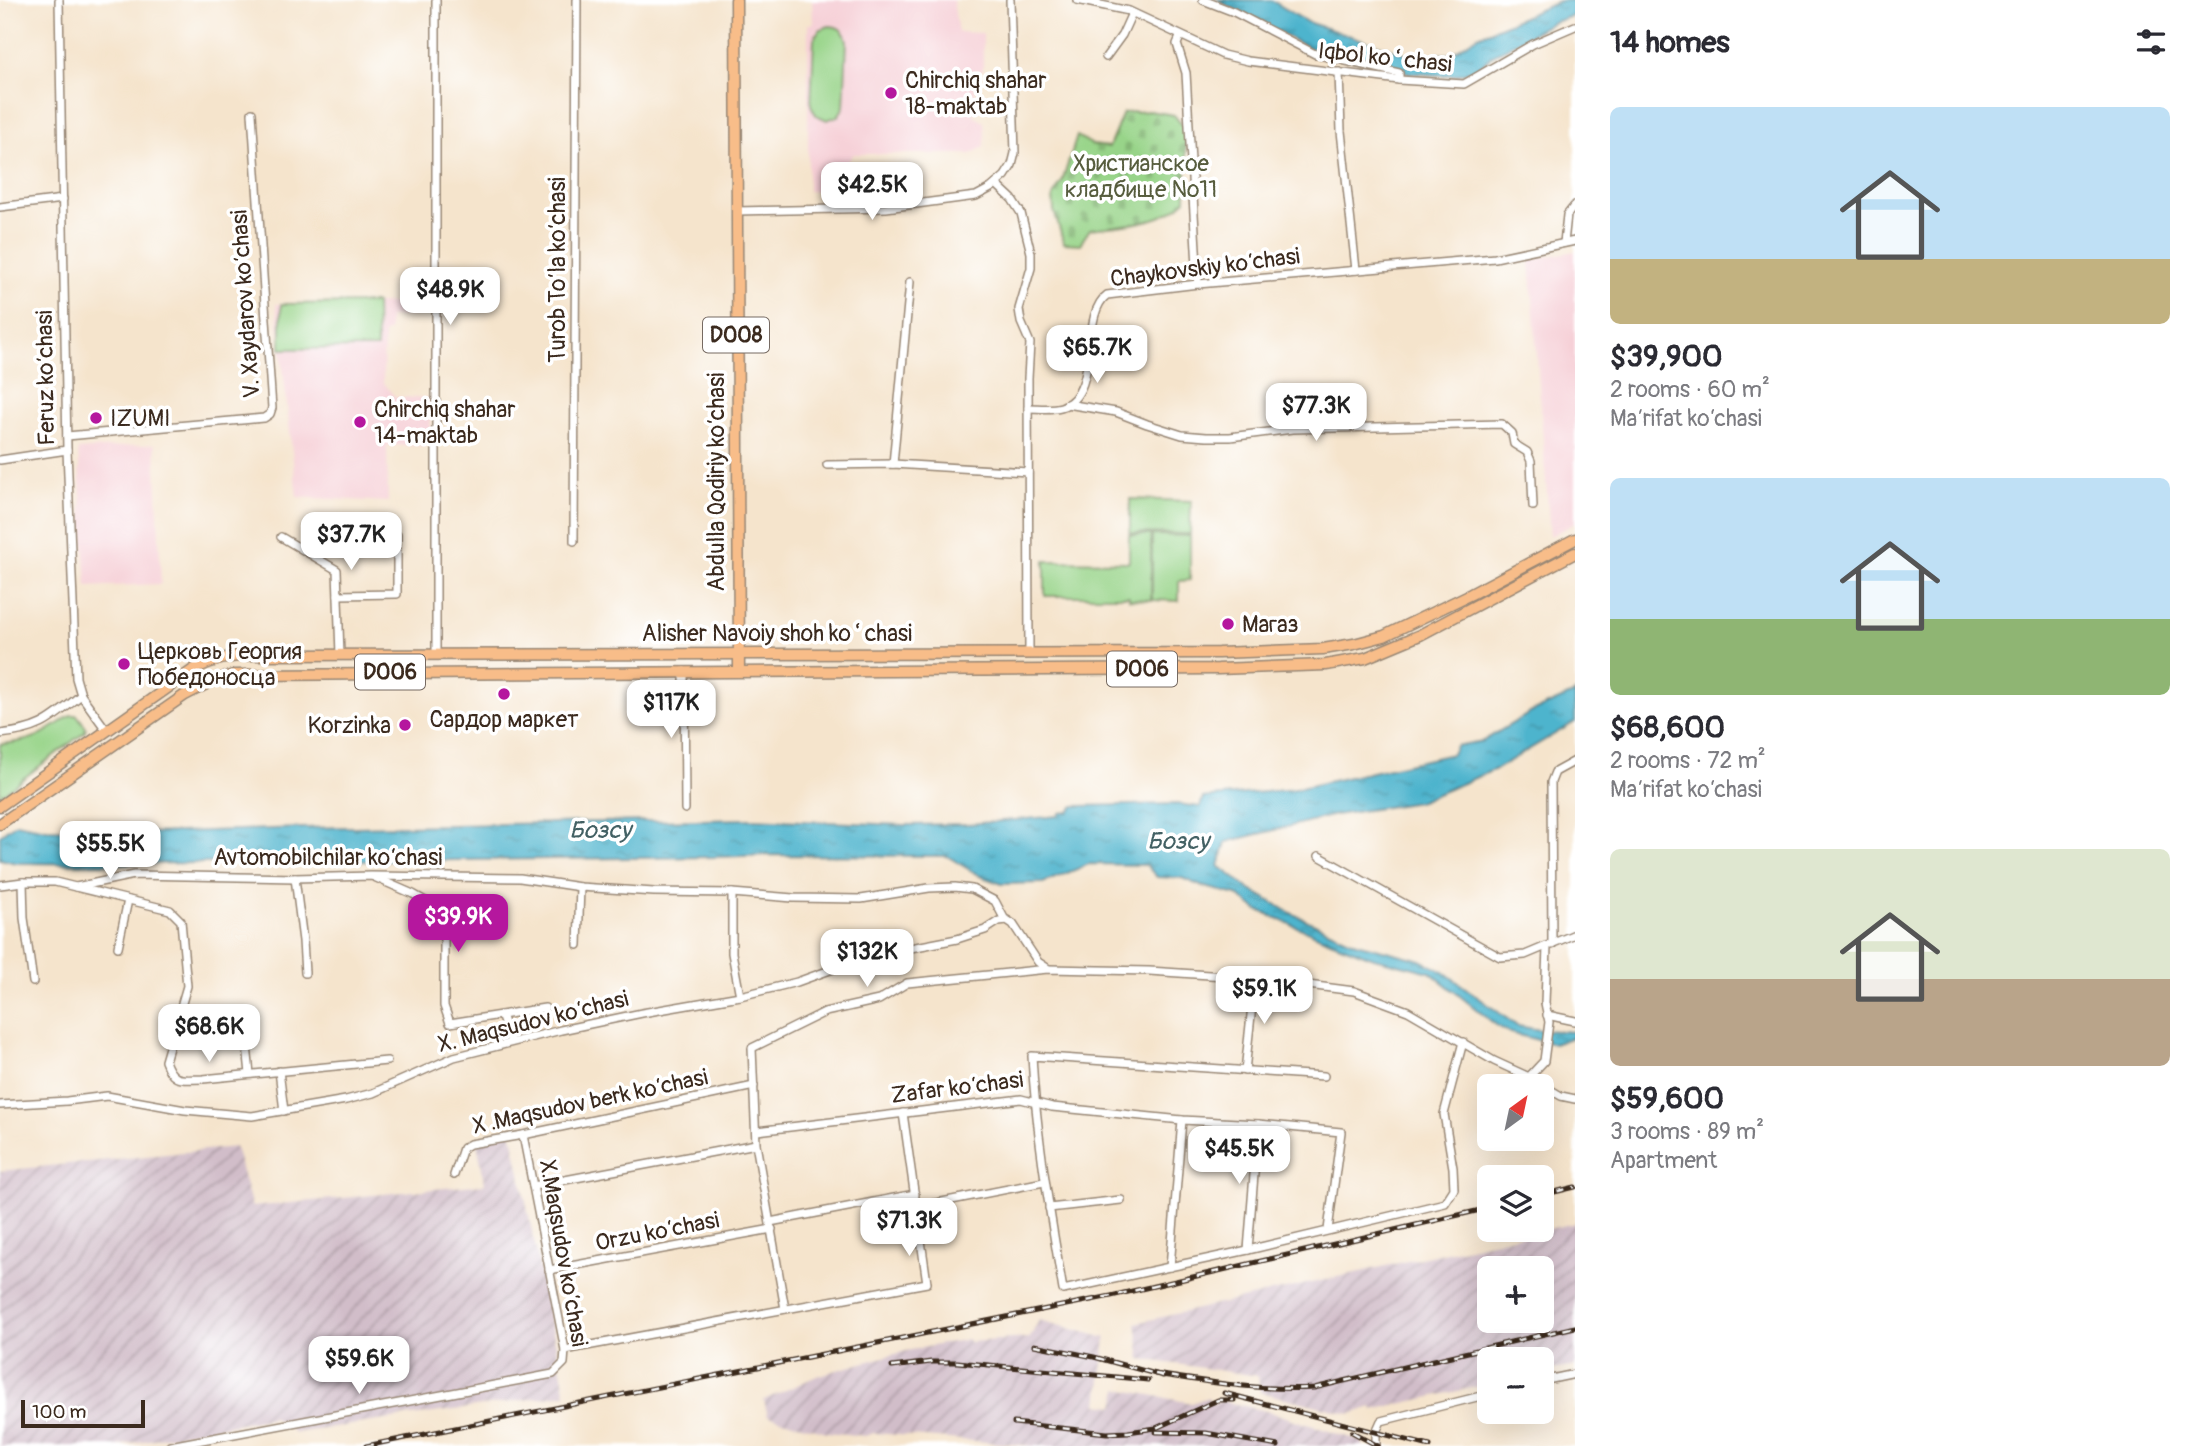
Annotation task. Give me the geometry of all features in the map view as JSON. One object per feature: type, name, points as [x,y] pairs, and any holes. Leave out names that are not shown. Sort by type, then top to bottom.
[{"type":"main road","name":"Abdulla Qodiriy ko‘chasi","points":[[736,0],[738,671]]},
{"type":"main road","name":"Alisher Navoiy shoh koʻchasi","points":[[0,806],[193,670],[215,660],[253,655],[340,654],[1294,651],[1354,644],[1384,636],[1575,539]]},
{"type":"main road","name":"Alisher Navoiy shoh koʻchasi","points":[[0,824],[196,688],[220,678],[240,674],[1204,669],[1342,663],[1365,658],[1399,645],[1575,553]]},
{"type":"main road","name":"Feruz ko‘chasi","points":[[107,731],[116,744]]},
{"type":"street","name":"Feruz ko‘chasi","points":[[59,0],[67,450],[76,678],[81,695],[107,731]]},
{"type":"street","points":[[436,0],[436,654]]},
{"type":"street","name":"Turob To‘la ko‘chasi","points":[[574,541],[578,0]]},
{"type":"street","points":[[736,211],[886,208],[976,196],[996,184],[1009,171],[1015,153],[1010,0]]},
{"type":"street","name":"Iqbol koʻchasi","points":[[1077,0],[1132,13],[1223,55],[1248,61],[1464,84],[1533,44],[1575,26]]},
{"type":"street","points":[[1203,0],[1234,12],[1315,54],[1399,73],[1399,79]]},
{"type":"street","points":[[1106,57],[1122,35],[1132,13]]},
{"type":"street","points":[[1180,37],[1177,44],[1186,73],[1198,284]]},
{"type":"street","points":[[1339,72],[1341,131],[1356,270]]},
{"type":"street","name":"V. Xaydarov ko‘chasi","points":[[67,436],[264,418],[270,414],[272,408],[252,113]]},
{"type":"street","points":[[996,184],[1012,199],[1021,213],[1031,253],[1031,268],[1019,309],[1030,344],[1029,653]]},
{"type":"street","points":[[0,207],[63,199]]},
{"type":"street","points":[[1564,243],[1567,215],[1575,205]]},
{"type":"street","name":"Chaykovskiy ko‘chasi","points":[[1067,404],[1084,380],[1096,310],[1104,297],[1116,293],[1495,258],[1575,241]]},
{"type":"street","points":[[893,464],[910,282]]},
{"type":"street","points":[[1028,408],[1057,408],[1067,404],[1116,412],[1182,435],[1206,437],[1230,437],[1292,429],[1502,424],[1512,433],[1514,444],[1527,453],[1531,461],[1533,506]]},
{"type":"street","points":[[0,460],[67,450]]},
{"type":"street","points":[[827,465],[893,464],[1028,472]]},
{"type":"street","points":[[338,595],[397,594],[397,535]]},
{"type":"street","points":[[281,537],[337,570],[340,654]]},
{"type":"street","points":[[684,671],[685,809]]},
{"type":"street","points":[[0,734],[38,727],[81,695]]},
{"type":"street","points":[[1532,1074],[1544,1060],[1548,1019],[1545,1003],[1549,946],[1551,782],[1555,772],[1575,761]]},
{"type":"street","points":[[1319,856],[1500,957],[1525,955],[1575,934]]},
{"type":"street","name":"Avtomobilchilar ko‘chasi","points":[[76,887],[134,875],[520,878],[580,887],[654,892],[732,892],[793,898],[861,899],[929,888],[955,887],[972,889],[995,901],[1004,920]]},
{"type":"street","points":[[371,876],[436,907],[444,924],[444,1006],[450,1023],[545,1008]]},
{"type":"street","points":[[295,878],[304,973]]},
{"type":"street","points":[[23,882],[24,918],[33,982]]},
{"type":"street","points":[[0,885],[55,882],[170,910],[181,921],[187,986],[165,1061],[169,1073],[178,1079],[203,1079],[387,1060]]},
{"type":"street","points":[[578,945],[580,887]]},
{"type":"street","points":[[732,892],[732,953],[740,996]]},
{"type":"street","points":[[118,947],[128,900]]},
{"type":"street","points":[[1004,920],[1013,924],[1038,962],[1048,969]]},
{"type":"street","name":"X. Maqsudov ko‘chasi","points":[[0,1105],[107,1096],[185,1110],[252,1116],[284,1111],[373,1093],[454,1056],[642,1013],[740,996],[797,982],[869,956],[957,939],[985,930],[1004,920]]},
{"type":"street","points":[[785,1309],[756,1144],[752,1048],[825,1012],[880,1000],[907,983],[1048,969],[1149,971],[1255,978],[1354,991],[1408,1011],[1494,1061],[1522,1074]]},
{"type":"street","points":[[1245,1072],[1255,978]]},
{"type":"street","points":[[501,1015],[511,1042]]},
{"type":"street","points":[[244,1017],[250,1074]]},
{"type":"street","points":[[1548,1019],[1575,1021]]},
{"type":"street","points":[[1328,1230],[1341,1132],[1052,1107],[1034,1101],[1044,1182],[1063,1290],[1248,1250],[1445,1203],[1454,1189],[1444,1114],[1463,1041]]},
{"type":"street","name":"Zafar ko‘chasi","points":[[757,1132],[1021,1098],[1034,1101],[1032,1056],[1324,1076]]},
{"type":"street","points":[[279,1071],[284,1111]]},
{"type":"street","name":"X .Maqsudov berk ko‘chasi","points":[[454,1175],[463,1148],[470,1144],[754,1086]]},
{"type":"street","points":[[1554,1092],[1575,1099]]},
{"type":"street","points":[[565,1350],[927,1283],[903,1113]]},
{"type":"street","points":[[1170,1267],[1182,1120]]},
{"type":"street","points":[[1248,1250],[1258,1124]]},
{"type":"street","name":"X.Maqsudov ko‘chasi","points":[[170,1446],[553,1374],[564,1363],[565,1350],[523,1135]]},
{"type":"street","points":[[533,1186],[756,1144]]},
{"type":"street","points":[[916,1207],[1044,1182]]},
{"type":"street","name":"Orzu ko‘chasi","points":[[549,1270],[915,1194]]},
{"type":"street","points":[[1049,1209],[1121,1200]]},
{"type":"street","points":[[1554,1378],[1575,1374]]},
{"type":"street","points":[[1376,1446],[1376,1432],[1381,1421],[1477,1397]]},
{"type":"shaded area","name":"Chirchiq shahar 18-maktab","points":[[812,0],[953,0],[958,32],[983,33],[983,71],[976,71],[974,116],[984,122],[984,147],[970,154],[854,154],[844,166],[844,192],[808,191],[808,24],[813,24]]},
{"type":"shaded area","points":[[1575,251],[1575,523],[1550,536],[1530,260]]},
{"type":"shaded area","name":"Chirchiq shahar 14-maktab","points":[[421,303],[421,315],[389,317],[389,332],[384,333],[383,382],[395,397],[431,398],[430,446],[387,445],[388,502],[297,497],[276,304]]},
{"type":"shaded area","points":[[155,444],[161,584],[87,587],[78,450]]},
{"type":"shaded area","points":[[511,1130],[566,1394],[295,1433],[273,1417],[116,1446],[0,1446],[0,1171],[235,1147],[252,1207],[485,1184],[476,1138]]},
{"type":"shaded area","points":[[1575,1223],[1575,1366],[1554,1370],[1554,1347],[1477,1347],[1477,1387],[1373,1410],[1372,1407],[1351,1414],[1260,1392],[1258,1376],[1141,1359],[1136,1323],[1492,1242],[1554,1242],[1554,1228]]},
{"type":"shaded area","points":[[1039,1320],[1106,1338],[1098,1404],[1115,1406],[1119,1389],[1192,1403],[1208,1397],[1211,1404],[1223,1401],[1270,1412],[1363,1442],[1363,1446],[1036,1446],[874,1433],[865,1436],[827,1432],[768,1416],[764,1400],[819,1375],[906,1351],[968,1339],[969,1342],[1030,1338]]},
{"type":"green space","points":[[829,26],[841,30],[847,41],[844,107],[838,116],[827,120],[816,115],[811,105],[814,39],[819,30]]},
{"type":"green space","name":"Христианское кладбище №11","points":[[1149,111],[1174,115],[1186,130],[1186,200],[1165,215],[1128,225],[1090,229],[1080,244],[1064,243],[1054,211],[1053,196],[1062,182],[1077,136],[1093,145],[1109,147],[1123,113]]},
{"type":"green space","points":[[376,303],[377,348],[281,349],[281,304]]},
{"type":"green space","points":[[1130,499],[1191,501],[1190,534],[1130,533]]},
{"type":"green space","points":[[1129,535],[1151,535],[1151,600],[1129,599],[1129,596],[1045,596],[1045,561],[1129,562]]},
{"type":"green space","points":[[1152,535],[1190,536],[1190,580],[1179,581],[1179,601],[1152,600]]},
{"type":"green space","points":[[71,715],[77,715],[86,727],[85,732],[0,796],[0,744],[38,736]]},
{"type":"water","points":[[1217,0],[1271,0],[1307,22],[1410,55],[1450,54],[1478,36],[1563,0],[1575,0],[1575,15],[1551,23],[1493,55],[1475,70],[1456,75],[1436,75],[1410,73],[1311,49]]},
{"type":"water","name":"Бозсу","points":[[1575,693],[1575,722],[1496,769],[1418,802],[1335,815],[1226,842],[1219,866],[1249,889],[1293,914],[1356,943],[1421,960],[1444,972],[1517,1026],[1575,1032],[1575,1038],[1554,1044],[1510,1033],[1496,1025],[1430,972],[1374,958],[1328,940],[1257,910],[1237,895],[1182,878],[1157,877],[1146,865],[1089,864],[1043,883],[1002,884],[980,876],[947,856],[768,855],[115,864],[16,863],[0,859],[0,835],[16,823],[47,829],[149,833],[750,819],[904,825],[969,824],[1059,816],[1060,813],[1069,812],[1074,806],[1178,804],[1200,807],[1203,798],[1296,789],[1452,754],[1456,746],[1483,741],[1530,713]]},
{"type":"railway","points":[[1554,1192],[1575,1187]]},
{"type":"railway","points":[[366,1446],[1111,1296],[1477,1211]]},
{"type":"railway","points":[[1155,1374],[1254,1387],[1314,1388],[1575,1327]]},
{"type":"railway","points":[[1034,1345],[1094,1357],[1163,1376]]},
{"type":"railway","points":[[892,1367],[957,1362],[1148,1380]]},
{"type":"railway","points":[[1224,1393],[1430,1446]]},
{"type":"railway","points":[[1014,1423],[1107,1433],[1128,1432],[1156,1428],[1218,1400],[1234,1400]]},
{"type":"railway","points":[[1156,1432],[1206,1433],[1278,1446]]},
{"type":"railway","points":[[1352,1432],[1378,1446]]},
{"type":"place","name":"Chirchiq shahar 18-maktab","points":[[891,93]]},
{"type":"place","name":"IZUMI","points":[[96,418]]},
{"type":"place","name":"Chirchiq shahar 14-maktab","points":[[360,422]]},
{"type":"place","name":"Магаз","points":[[1228,624]]},
{"type":"place","name":"Церковь Георгия Победоносца","points":[[124,664]]},
{"type":"place","name":"Сардор маркет","points":[[504,694]]},
{"type":"place","name":"Korzinka","points":[[405,725]]}]
